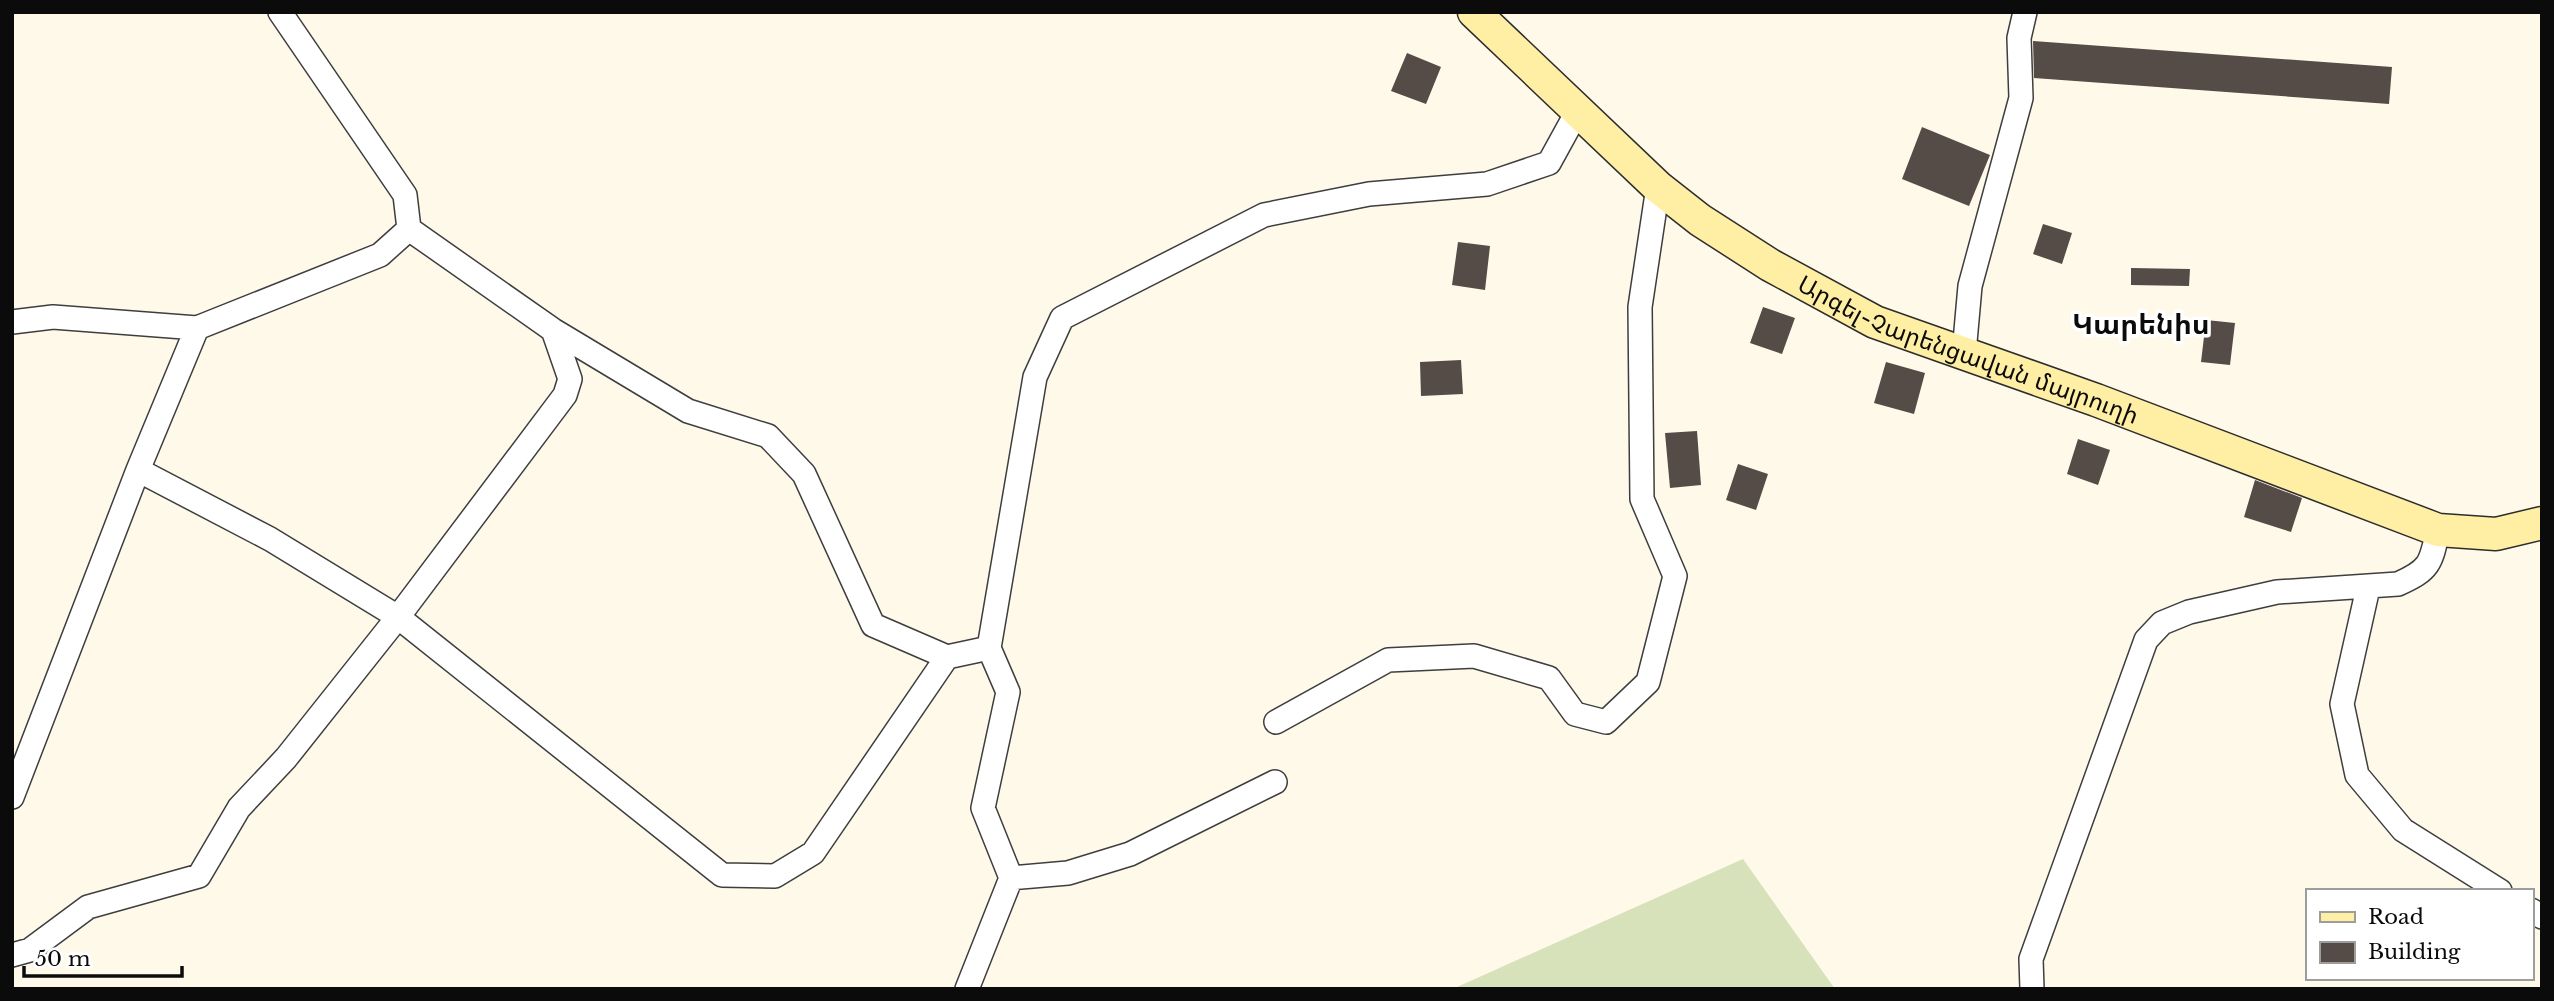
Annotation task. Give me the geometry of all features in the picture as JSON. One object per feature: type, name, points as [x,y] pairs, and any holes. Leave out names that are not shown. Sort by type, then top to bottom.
[{"type":"main road","name":"Արգել-Չարենցավան մայրուղի","points":[[1474,12],[1658,187],[1700,220],[1770,265],[1875,322],[2096,400],[2438,530],[2496,534],[2542,523]]},
{"type":"street","points":[[280,12],[405,195],[409,229],[553,330],[688,411],[768,436],[804,474],[873,625],[947,657],[989,648]]},
{"type":"street","points":[[1964,353],[1970,286],[2021,98],[2019,38],[2025,12]]},
{"type":"street","points":[[967,989],[1012,878],[983,808],[1008,692],[989,648],[1035,376],[1062,318],[1264,215],[1369,194],[1487,184],[1549,163],[1577,112]]},
{"type":"street","points":[[1276,722],[1388,660],[1474,656],[1549,678],[1575,714],[1606,722],[1648,682],[1675,576],[1642,499],[1640,307],[1658,187]]},
{"type":"street","points":[[12,322],[53,317],[197,328],[380,255],[409,229]]},
{"type":"street","points":[[12,797],[138,470],[197,328]]},
{"type":"street","points":[[12,955],[30,950],[88,907],[199,876],[239,808],[286,758],[398,617],[565,396],[570,379],[553,330]]},
{"type":"street","points":[[138,470],[270,539],[398,617],[722,875],[775,876],[813,853],[947,657]]},
{"type":"street","points":[[2032,989],[2031,958],[2146,640],[2162,623],[2189,612],[2277,592],[2398,584],[2415,577],[2431,561],[2438,530]]},
{"type":"street","points":[[2368,587],[2342,704],[2357,775],[2403,830],[2497,889]]},
{"type":"street","points":[[1012,878],[1068,873],[1130,854],[1275,782]]},
{"type":"green space","points":[[1743,859],[1835,989],[1457,989],[1457,987]]},
{"type":"building","points":[[2033,41],[2392,67],[2389,104],[2034,78]]},
{"type":"building","points":[[1407,53],[1441,67],[1426,104],[1391,91]]},
{"type":"building","points":[[1922,127],[1990,155],[1969,206],[1902,179]]},
{"type":"building","points":[[2043,224],[2072,233],[2062,264],[2033,254]]},
{"type":"building","points":[[1458,242],[1490,246],[1485,290],[1452,285]]},
{"type":"building","points":[[2131,268],[2190,269],[2189,286],[2131,285]]},
{"type":"building","points":[[1763,307],[1795,318],[1782,354],[1750,343]]},
{"type":"building","points":[[2206,320],[2235,323],[2230,365],[2201,362]]},
{"type":"building","points":[[1461,360],[1463,394],[1421,396],[1420,362]]},
{"type":"building","points":[[1886,362],[1925,373],[1914,414],[1874,403]]},
{"type":"building","points":[[1697,431],[1701,485],[1670,488],[1665,433]]},
{"type":"building","points":[[2078,439],[2110,450],[2098,485],[2067,474]]},
{"type":"building","points":[[1738,464],[1768,474],[1756,510],[1726,500]]},
{"type":"building","points":[[2255,480],[2302,498],[2291,532],[2244,517]]},
{"type":"district","name":"Կարենիս","points":[[2141,324]]}]
